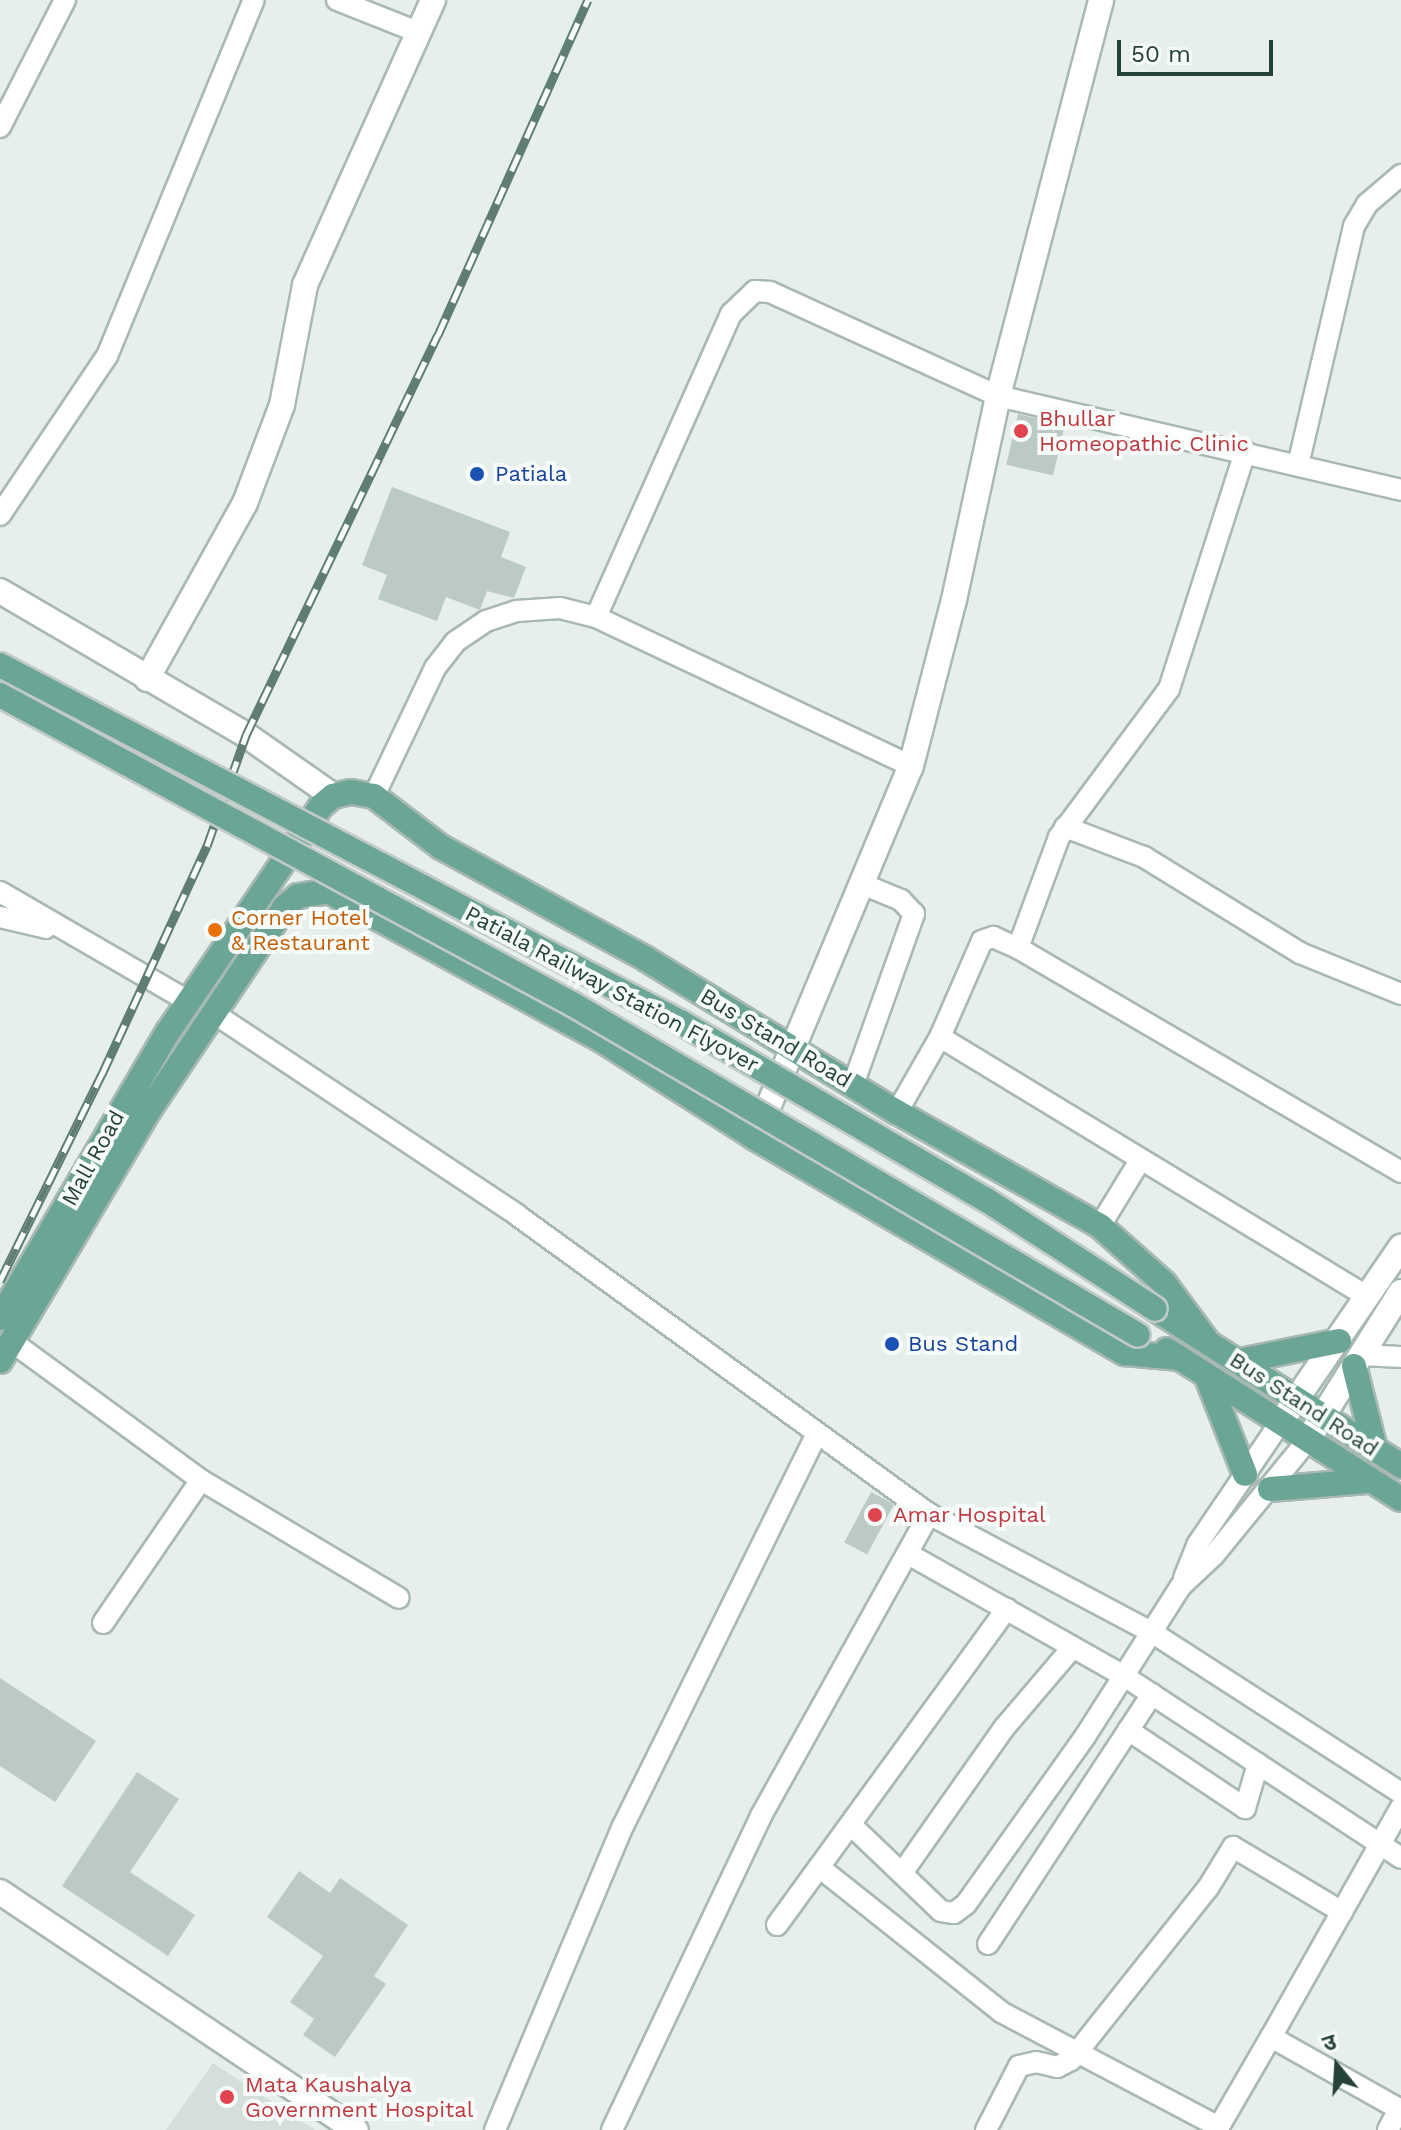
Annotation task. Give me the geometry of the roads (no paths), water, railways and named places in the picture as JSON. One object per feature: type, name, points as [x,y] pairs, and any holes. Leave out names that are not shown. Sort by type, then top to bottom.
[{"type":"main road","name":"Patiala Railway Station Flyover","points":[[0,665],[682,1023],[985,1199],[1207,1341]]},
{"type":"main road","name":"Patiala Railway Station Flyover","points":[[0,695],[574,1005],[1180,1358]]},
{"type":"main road","points":[[190,1002],[333,796],[351,792],[374,796]]},
{"type":"main road","name":"Bus Stand Road","points":[[374,796],[441,847],[646,959],[897,1112],[1100,1226],[1164,1283],[1207,1341],[1401,1466]]},
{"type":"main road","name":"Bus Stand Road","points":[[185,1053],[215,1014],[285,907],[298,896],[328,891],[603,1041],[755,1138],[1125,1353],[1180,1358],[1367,1481],[1401,1499]]},
{"type":"main road","name":"Mall Road","points":[[0,1318],[124,1103],[190,1002]]},
{"type":"main road","name":"Mall Road","points":[[6,1351],[185,1053]]},
{"type":"main road","points":[[1240,1361],[1339,1341]]},
{"type":"main road","points":[[1358,1361],[1375,1449]]},
{"type":"main road","points":[[1207,1377],[1245,1474]]},
{"type":"main road","points":[[1270,1489],[1367,1481]]},
{"type":"street","points":[[0,127],[65,0]]},
{"type":"street","points":[[0,515],[107,356],[254,0]]},
{"type":"street","points":[[337,0],[418,32]]},
{"type":"street","points":[[147,679],[245,503],[282,405],[305,285],[433,0]]},
{"type":"street","points":[[755,1138],[911,766],[954,600],[998,396],[1101,0]]},
{"type":"street","points":[[1298,465],[1354,226],[1367,204],[1401,175]]},
{"type":"street","points":[[596,617],[731,314],[755,291],[770,292],[998,396],[1401,490]]},
{"type":"street","points":[[1018,948],[1065,827],[1169,689],[1245,452]]},
{"type":"street","points":[[0,591],[246,735],[333,796]]},
{"type":"street","points":[[374,796],[435,668],[455,642],[486,621],[517,611],[560,608],[596,617],[911,766]]},
{"type":"street","points":[[1065,827],[1144,857],[1300,953],[1398,988]]},
{"type":"street","points":[[853,1085],[914,914],[901,900],[862,884]]},
{"type":"street","points":[[0,892],[62,932],[190,1002]]},
{"type":"street","points":[[0,917],[62,932]]},
{"type":"street","points":[[897,1112],[940,1037],[984,938],[1018,948],[1401,1172]]},
{"type":"street","points":[[215,1014],[517,1215],[816,1435],[929,1514],[1153,1633],[1401,1793]]},
{"type":"street","points":[[940,1037],[1139,1162],[1368,1297]]},
{"type":"street","points":[[1100,1226],[1139,1162]]},
{"type":"street","points":[[851,1825],[941,1911],[954,1913],[966,1904],[1153,1633],[1181,1586],[1197,1545],[1401,1247]]},
{"type":"street","points":[[1181,1586],[1270,1489],[1307,1441],[1401,1292]]},
{"type":"street","points":[[6,1351],[201,1480],[399,1598]]},
{"type":"street","points":[[1358,1361],[1401,1357]]},
{"type":"street","points":[[495,2130],[623,1826],[816,1435]]},
{"type":"street","points":[[103,1623],[201,1480]]},
{"type":"street","points":[[612,2130],[761,1816],[910,1555],[929,1514]]},
{"type":"street","points":[[910,1555],[1124,1676],[1401,1858]]},
{"type":"street","points":[[777,1925],[1007,1609]]},
{"type":"street","points":[[902,1873],[1004,1728],[1073,1647]]},
{"type":"street","points":[[988,1944],[1152,1694]]},
{"type":"street","points":[[1128,1730],[1245,1808],[1258,1764]]},
{"type":"street","points":[[819,1867],[981,1998],[1080,2049],[1218,2128],[1401,1807]]},
{"type":"street","points":[[986,2130],[1019,2066],[1064,2066],[1080,2049],[1208,1888],[1233,1847],[1342,1912]]},
{"type":"street","points":[[0,1892],[356,2130]]},
{"type":"street","points":[[1271,2037],[1400,2109],[1388,2130]]},
{"type":"railway","points":[[0,1281],[102,1074],[207,846],[246,735],[438,335],[588,0]]},
{"type":"place","name":"Bhullar Homeopathic Clinic","points":[[1021,431]]},
{"type":"place","name":"Patiala","points":[[477,474]]},
{"type":"place","name":"Corner Hotel & Restaurant","points":[[215,930]]},
{"type":"place","name":"Bus Stand","points":[[892,1344]]},
{"type":"place","name":"Amar Hospital","points":[[875,1515]]},
{"type":"place","name":"Mata Kaushalya Government Hospital","points":[[227,2097]]}]
